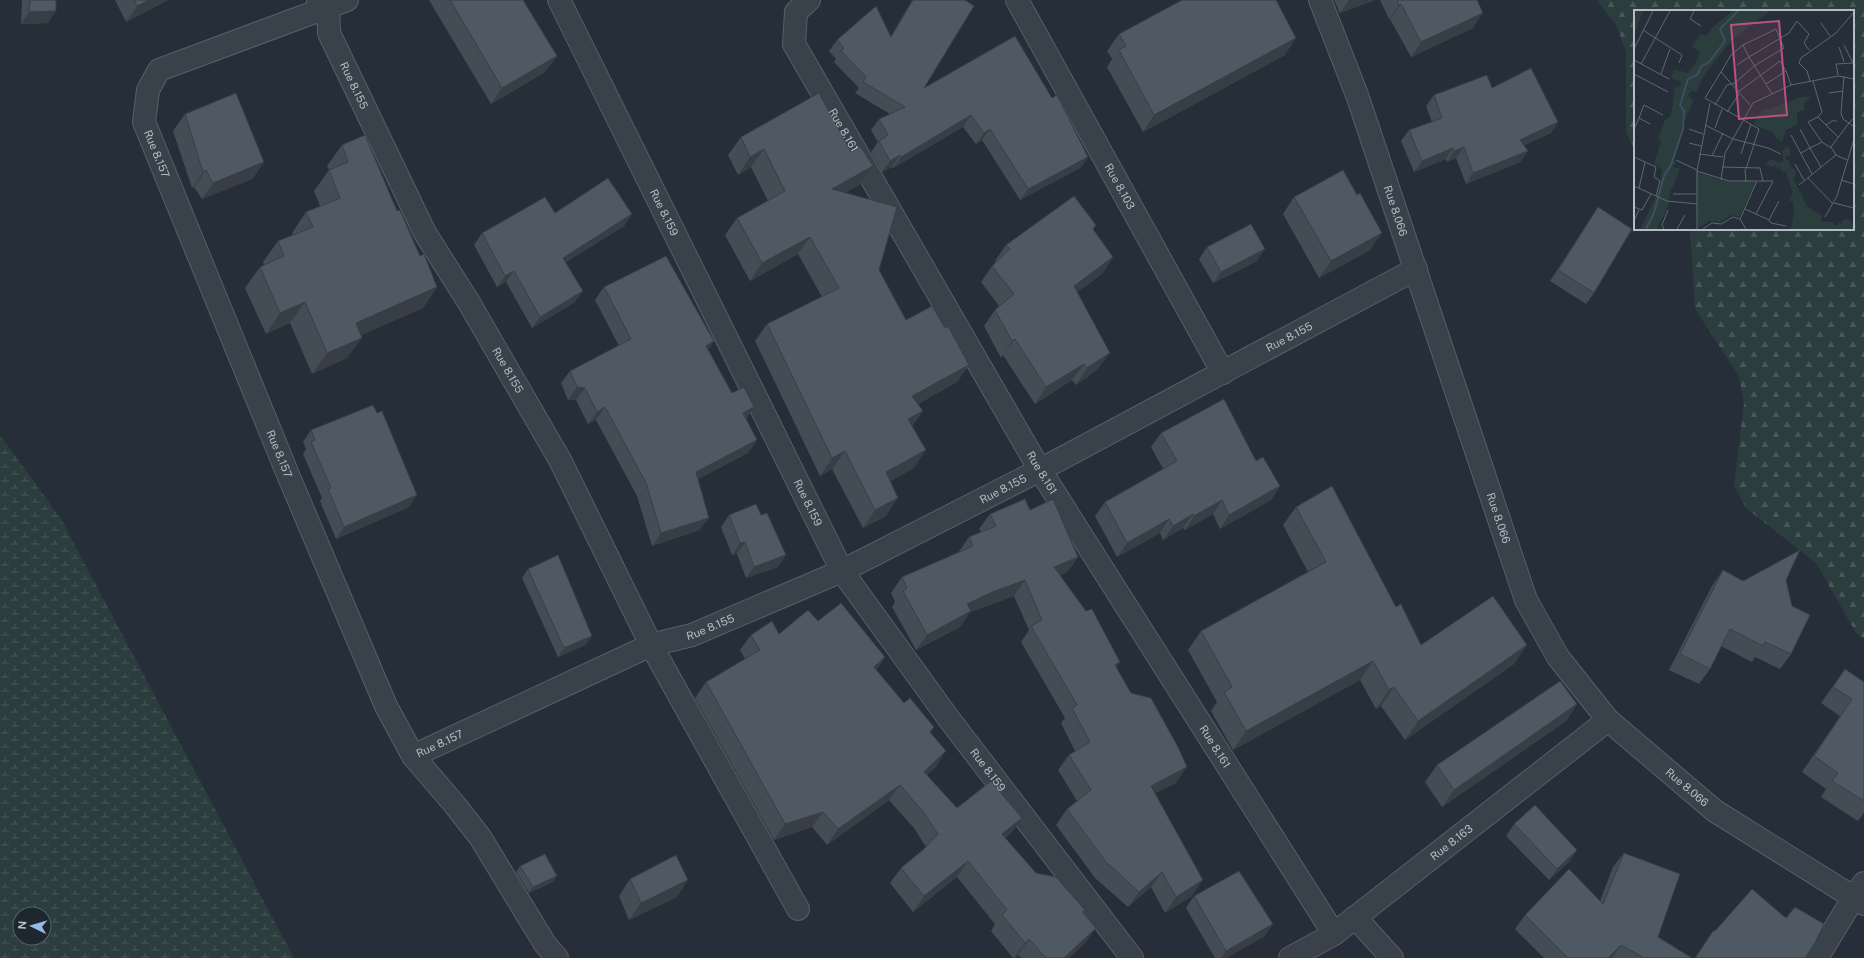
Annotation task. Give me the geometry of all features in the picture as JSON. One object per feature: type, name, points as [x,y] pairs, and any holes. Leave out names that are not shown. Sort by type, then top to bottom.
[{"type":"street","name":"Rue 8.159","points":[[559,0],[842,571],[949,718],[1132,958]]},
{"type":"street","name":"Rue 8.161","points":[[809,0],[796,12],[794,44],[1040,470],[1334,934]]},
{"type":"street","name":"Rue 8.103","points":[[1017,0],[1223,373]]},
{"type":"street","name":"Rue 8.066","points":[[1320,0],[1357,95],[1526,600],[1558,657],[1608,720],[1715,811],[1861,895]]},
{"type":"street","name":"Rue 8.155","points":[[331,3],[329,32],[424,233],[468,301],[560,460],[651,645],[692,635],[842,571],[1040,470],[1416,269]]},
{"type":"street","name":"Rue 8.157","points":[[331,3],[159,70],[148,90],[144,122],[292,484],[386,706],[413,756],[651,645]]},
{"type":"street","points":[[651,645],[798,909]]},
{"type":"street","name":"Rue 8.163","points":[[1290,958],[1334,934],[1608,720]]},
{"type":"street","points":[[413,756],[455,805],[480,838],[545,944],[557,958]]},
{"type":"street","points":[[1817,958],[1861,895]]},
{"type":"street","points":[[1355,917],[1392,958]]},
{"type":"green space","points":[[1597,0],[1864,0],[1864,639],[1856,633],[1816,563],[1747,509],[1734,486],[1744,403],[1739,376],[1695,309],[1690,230],[1854,230],[1854,10],[1634,10],[1634,149],[1626,132],[1626,52],[1617,27]]},
{"type":"green space","points":[[0,435],[61,519],[294,958],[0,958]]},
{"type":"building","points":[[30,0],[56,0],[56,11],[29,12]]},
{"type":"building","points":[[134,0],[149,0],[137,6]]},
{"type":"building","points":[[450,0],[523,0],[557,56],[502,88]]},
{"type":"building","points":[[913,0],[965,0],[974,6],[924,88],[1015,36],[1052,98],[1057,95],[1088,157],[1028,189],[990,129],[984,133],[971,115],[901,157],[900,155],[890,161],[879,141],[888,135],[879,119],[905,107],[863,82],[866,77],[841,51],[844,48],[837,40],[876,6],[891,37]]},
{"type":"building","points":[[1182,0],[1276,0],[1296,38],[1154,115],[1119,50],[1126,46],[1119,34]]},
{"type":"building","points":[[1397,0],[1477,0],[1483,13],[1421,42],[1401,4],[1399,5]]},
{"type":"building","points":[[1531,68],[1558,122],[1520,140],[1528,151],[1473,173],[1464,147],[1454,151],[1453,148],[1422,161],[1409,130],[1442,118],[1434,95],[1487,75],[1492,88]]},
{"type":"building","points":[[236,93],[264,162],[213,183],[206,170],[203,172],[185,114]]},
{"type":"building","points":[[819,93],[851,152],[861,147],[873,166],[832,189],[897,207],[879,270],[906,320],[932,306],[945,328],[948,326],[969,365],[912,396],[923,411],[908,419],[926,450],[886,472],[898,498],[875,510],[845,451],[832,458],[767,324],[839,288],[810,237],[762,263],[737,218],[785,191],[764,149],[750,157],[741,137]]},
{"type":"building","points":[[365,135],[397,211],[400,210],[420,256],[424,254],[437,287],[356,323],[362,338],[327,353],[305,302],[280,313],[260,267],[284,256],[278,241],[313,227],[306,212],[340,198],[329,170],[348,162],[342,145]]},
{"type":"building","points":[[1343,170],[1357,195],[1360,193],[1382,233],[1331,261],[1294,197]]},
{"type":"building","points":[[608,178],[632,214],[563,258],[583,291],[540,317],[514,271],[505,276],[482,233],[545,197],[555,213]]},
{"type":"building","points":[[1074,196],[1096,225],[1093,229],[1113,257],[1074,286],[1110,353],[1087,368],[1084,364],[1046,387],[1015,339],[1012,341],[995,310],[1014,294],[992,266],[1010,249],[1006,245]]},
{"type":"building","points":[[1598,207],[1632,229],[1594,293],[1558,270]]},
{"type":"building","points":[[1251,224],[1265,249],[1221,272],[1207,247]]},
{"type":"building","points":[[666,256],[714,341],[706,346],[732,393],[744,387],[754,407],[743,413],[757,440],[696,472],[709,518],[661,533],[646,483],[605,407],[597,412],[585,388],[577,387],[570,371],[631,339],[604,287]]},
{"type":"building","points":[[1224,399],[1256,461],[1263,457],[1280,486],[1229,515],[1222,500],[1194,516],[1193,514],[1173,526],[1169,519],[1127,543],[1105,502],[1177,461],[1161,433]]},
{"type":"building","points":[[373,405],[377,413],[382,411],[417,495],[344,527],[328,489],[331,488],[311,442],[315,440],[311,430]]},
{"type":"building","points":[[1332,486],[1396,607],[1401,604],[1421,645],[1493,596],[1527,645],[1418,721],[1394,687],[1389,690],[1373,661],[1246,731],[1224,692],[1232,687],[1201,631],[1326,562],[1296,507]]},
{"type":"building","points":[[1025,499],[1030,510],[1053,499],[1078,557],[1054,567],[1086,611],[1092,609],[1120,662],[1115,665],[1131,693],[1151,698],[1178,747],[1187,767],[1151,786],[1203,880],[1176,897],[1162,872],[1139,892],[1106,862],[1067,809],[1091,790],[1069,755],[1090,742],[1072,708],[1077,705],[1031,626],[1042,620],[1025,580],[990,593],[967,604],[971,611],[927,635],[903,591],[907,588],[902,577],[973,546],[969,537],[996,526],[990,514]]},
{"type":"building","points":[[756,504],[761,515],[767,513],[786,555],[754,567],[745,542],[740,543],[729,515]]},
{"type":"building","points":[[1800,550],[1786,580],[1792,606],[1810,615],[1791,654],[1765,642],[1763,646],[1730,629],[1710,669],[1680,654],[1723,570],[1743,581]]},
{"type":"building","points":[[558,555],[592,636],[564,648],[528,569]]},
{"type":"building","points":[[841,603],[885,657],[874,667],[904,703],[910,698],[934,727],[930,732],[946,751],[924,772],[957,808],[991,781],[1022,818],[1002,834],[1036,873],[1056,877],[1085,910],[1082,912],[1096,928],[1064,958],[1046,958],[1029,939],[1025,943],[1002,915],[1007,910],[968,861],[924,896],[901,868],[924,849],[938,834],[924,813],[900,785],[838,829],[823,812],[785,824],[706,682],[760,650],[751,635],[772,621],[779,634],[808,610],[818,621]]},
{"type":"building","points":[[1845,669],[1864,682],[1864,801],[1832,781],[1838,773],[1814,756],[1852,699],[1833,687]]},
{"type":"building","points":[[1560,681],[1577,704],[1454,790],[1437,765]]},
{"type":"building","points":[[1535,805],[1577,850],[1557,869],[1514,824]]},
{"type":"building","points":[[1624,853],[1680,874],[1658,937],[1692,958],[1644,958],[1621,945],[1608,958],[1568,958],[1525,915],[1569,869],[1603,904]]},
{"type":"building","points":[[545,854],[557,876],[533,887],[520,866]]},
{"type":"building","points":[[676,855],[688,880],[641,903],[630,879]]},
{"type":"building","points":[[1239,871],[1273,924],[1226,951],[1194,896]]},
{"type":"building","points":[[1752,889],[1786,918],[1795,907],[1824,924],[1815,943],[1805,958],[1695,958],[1713,931],[1715,931]]}]
